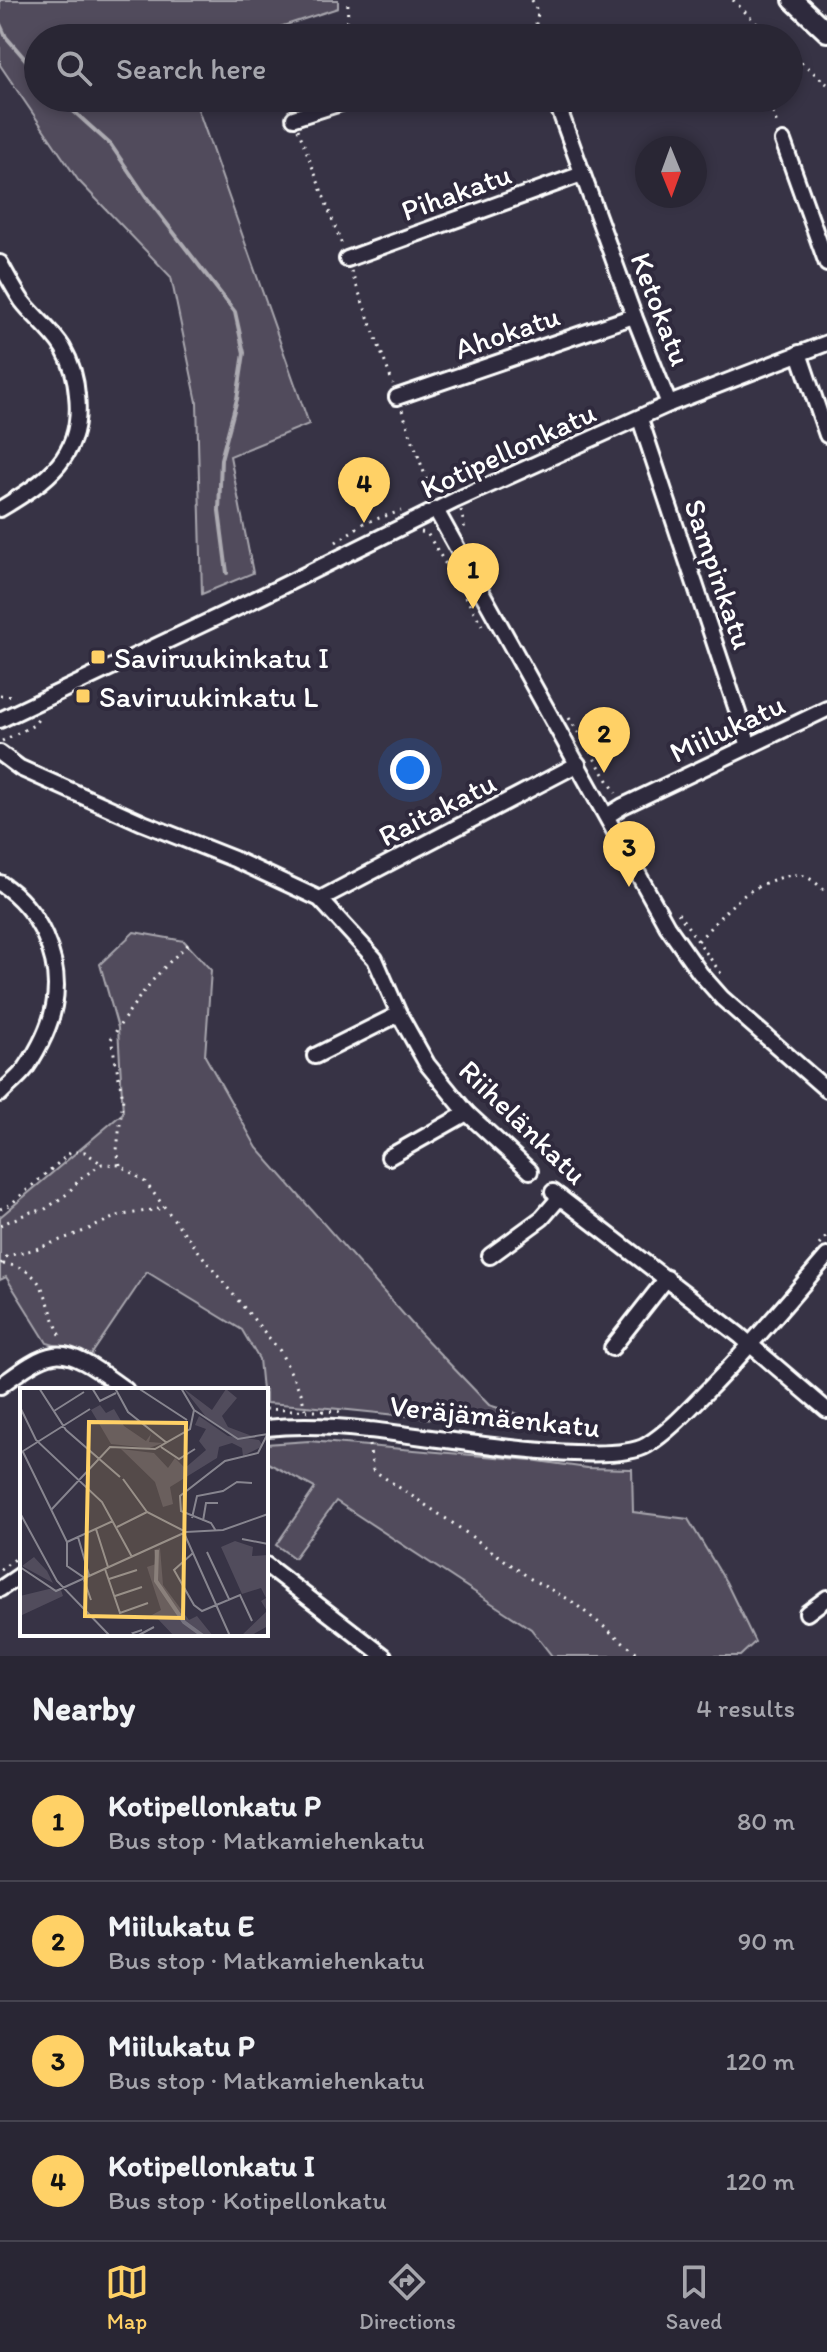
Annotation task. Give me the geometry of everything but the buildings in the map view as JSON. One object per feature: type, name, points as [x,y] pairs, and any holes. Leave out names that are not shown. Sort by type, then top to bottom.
[{"type":"main road","points":[[793,0],[827,32]]},
{"type":"street","points":[[294,118],[313,112]]},
{"type":"street","name":"Ketokatu","points":[[560,112],[669,404]]},
{"type":"street","points":[[783,141],[827,264]]},
{"type":"street","name":"Pihakatu","points":[[347,259],[582,174]]},
{"type":"street","points":[[0,263],[22,300],[62,347],[75,377],[78,406],[75,437],[61,462],[34,488],[0,509]]},
{"type":"street","name":"Ahokatu","points":[[397,397],[634,316]]},
{"type":"street","name":"Kotipellonkatu","points":[[0,720],[264,595],[435,505],[669,404],[827,343]]},
{"type":"street","points":[[799,353],[827,435]]},
{"type":"street","name":"Sampinkatu","points":[[640,419],[749,746]]},
{"type":"street","points":[[435,505],[667,926],[722,998],[827,1090]]},
{"type":"street","name":"Miilukatu","points":[[607,816],[827,709]]},
{"type":"street","name":"Riihelänkatu","points":[[0,753],[20,768],[320,899],[375,959],[399,1014],[427,1064],[467,1113],[530,1171]]},
{"type":"street","name":"Raitakatu","points":[[320,899],[578,764]]},
{"type":"street","points":[[0,883],[29,909],[36,920],[49,944],[55,981],[54,1006],[44,1036],[25,1069],[0,1094]]},
{"type":"street","points":[[315,1056],[399,1014]]},
{"type":"street","points":[[389,1157],[467,1113]]},
{"type":"street","name":"Riihelänkatu","points":[[490,1256],[542,1218],[556,1194],[667,1278],[827,1410]]},
{"type":"street","name":"Veräjämäenkatu","points":[[268,1428],[290,1425],[368,1429],[597,1454],[622,1453],[644,1447],[676,1424],[751,1346],[822,1251]]},
{"type":"street","points":[[612,1348],[667,1278]]},
{"type":"street","points":[[0,1386],[27,1367],[55,1354],[81,1360],[123,1388]]},
{"type":"street","points":[[268,1567],[384,1656]]},
{"type":"street","points":[[0,1589],[20,1575]]},
{"type":"street","points":[[807,1613],[827,1598]]},
{"type":"path","points":[[347,24],[348,0]]},
{"type":"path","points":[[532,0],[538,13],[535,24]]},
{"type":"path","points":[[733,0],[756,24]]},
{"type":"path","points":[[803,64],[827,84]]},
{"type":"path","points":[[771,112],[783,141]]},
{"type":"path","points":[[294,118],[435,505]]},
{"type":"path","points":[[698,941],[732,903],[749,890],[768,882],[792,874],[803,875],[827,893]]},
{"type":"path","points":[[120,1165],[117,1150],[123,1098],[111,1039],[138,996],[191,942]]},
{"type":"path","points":[[0,1209],[11,1204],[71,1152],[85,1152],[102,1164],[120,1165],[145,1182],[280,1351],[301,1393],[305,1409]]},
{"type":"path","points":[[0,1225],[44,1210],[102,1164]]},
{"type":"path","points":[[0,1264],[7,1256],[36,1249],[117,1216],[164,1208]]},
{"type":"path","points":[[822,1251],[827,1236]]},
{"type":"path","points":[[0,1264],[21,1268],[38,1280],[49,1299],[63,1341]]},
{"type":"path","points":[[268,1409],[352,1413]]},
{"type":"path","points":[[368,1429],[373,1470],[531,1579],[570,1600],[641,1656]]},
{"type":"path","points":[[0,1570],[20,1555]]},
{"type":"shaded area","points":[[0,0],[338,0],[338,8],[289,24],[24,24],[24,100],[0,65]]},
{"type":"shaded area","points":[[32,112],[199,112],[309,424],[230,456],[253,573],[202,594],[197,402],[171,277],[78,180]]},
{"type":"shaded area","points":[[134,932],[184,941],[211,970],[205,1056],[257,1148],[420,1333],[489,1405],[549,1424],[551,1431],[268,1403],[268,1388],[262,1388],[259,1359],[242,1330],[147,1272],[91,1355],[47,1343],[6,1277],[0,1280],[0,1217],[123,1113],[118,1028],[100,964]]},
{"type":"shaded area","points":[[309,1441],[531,1460],[587,1468],[632,1469],[633,1512],[688,1519],[726,1582],[755,1642],[740,1656],[552,1656],[531,1629],[336,1501],[294,1558],[276,1545],[315,1488],[268,1463],[268,1444]]},
{"type":"waterway","points":[[0,24],[6,37],[24,58]]},
{"type":"waterway","points":[[74,112],[111,145],[147,198],[235,312],[244,353],[237,399],[221,459],[219,511],[227,573]]},
{"type":"place","name":"Kotipellonkatu I","points":[[364,523]]},
{"type":"place","name":"Kotipellonkatu P","points":[[473,609]]},
{"type":"place","name":"Saviruukinkatu I","points":[[98,657]]},
{"type":"place","name":"Saviruukinkatu L","points":[[83,696]]},
{"type":"place","name":"Miilukatu E","points":[[604,773]]},
{"type":"place","name":"Miilukatu P","points":[[629,887]]}]
